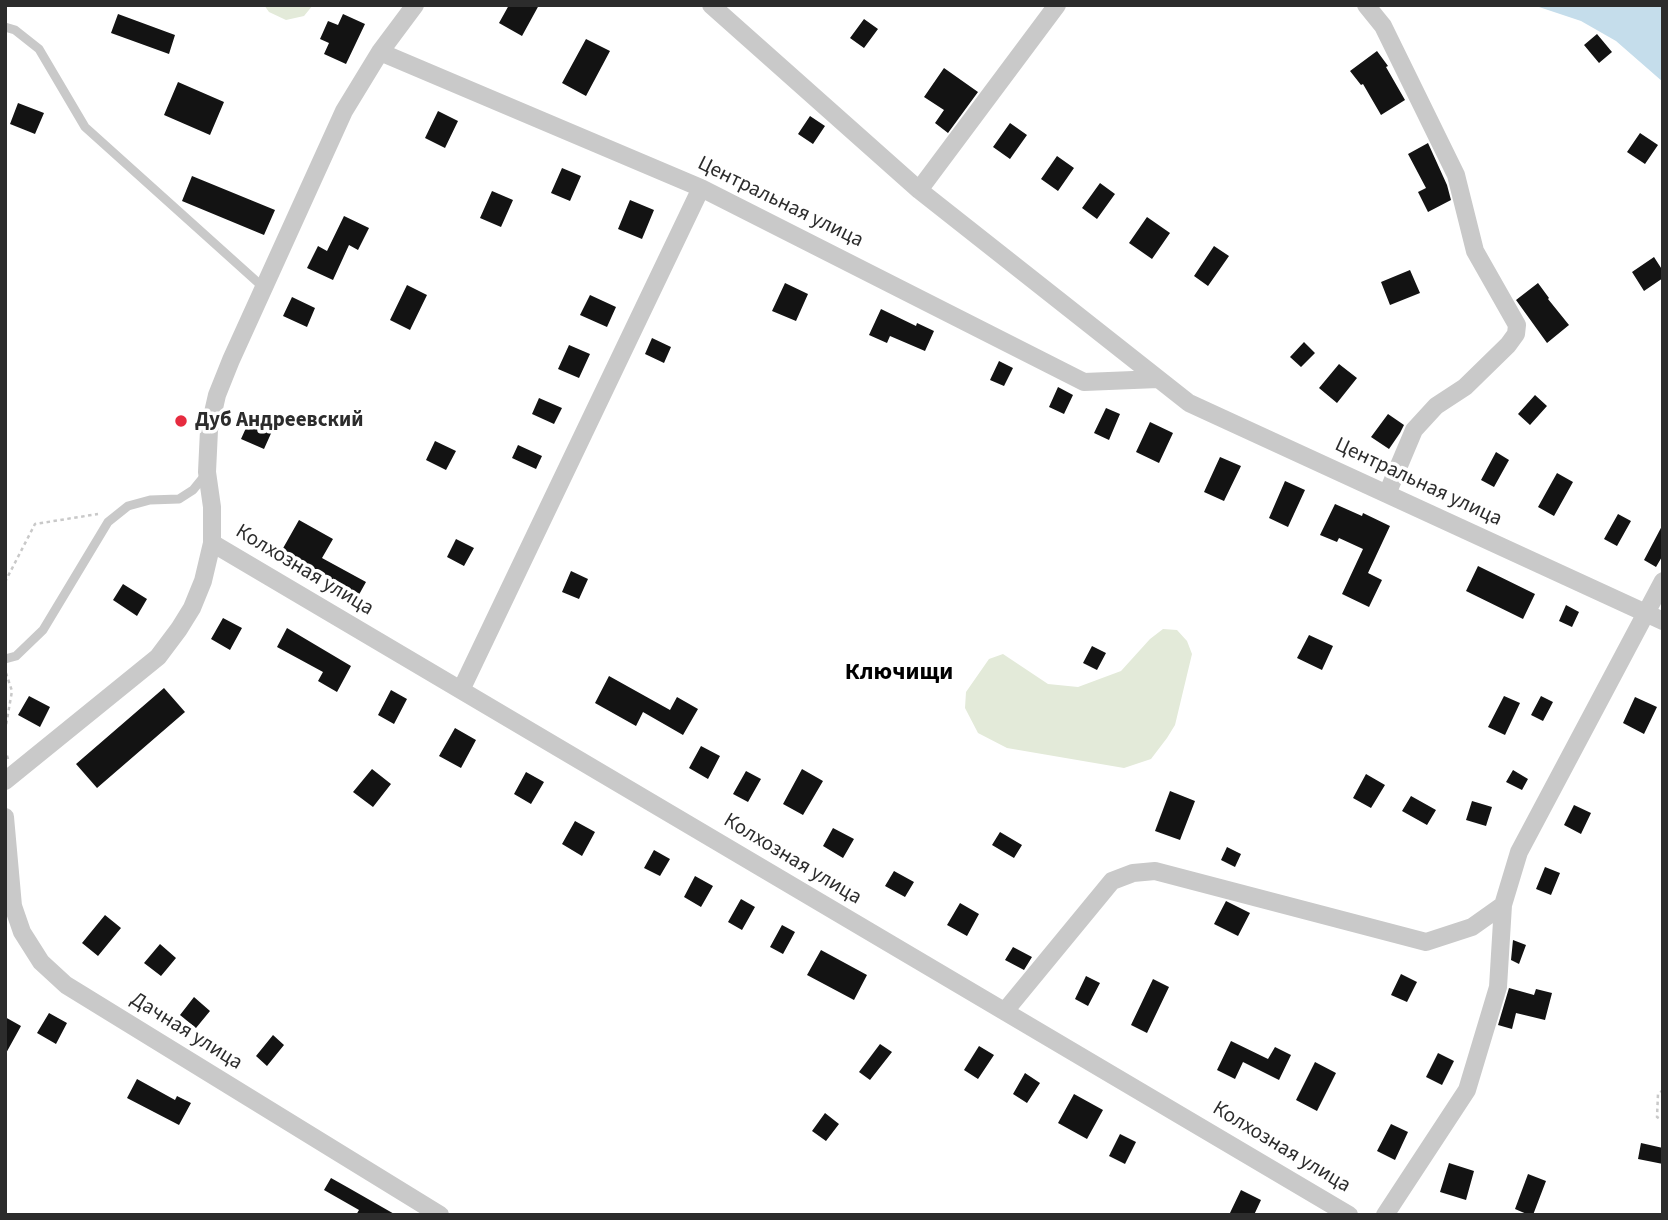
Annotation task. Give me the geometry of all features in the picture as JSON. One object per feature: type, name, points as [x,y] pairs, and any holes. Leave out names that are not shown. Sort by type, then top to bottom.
[{"type":"street","points":[[5,781],[158,657],[192,608],[203,581],[212,543],[212,507],[207,472],[209,430],[217,395],[344,111],[380,52],[415,5]]},
{"type":"street","name":"Центральная улица","points":[[711,5],[919,190],[1189,403],[1654,617]]},
{"type":"street","points":[[919,190],[1058,5]]},
{"type":"street","points":[[1366,5],[1383,26],[1456,175],[1475,251],[1517,325],[1516,334],[1508,345],[1465,387],[1436,406],[1414,429],[1387,494]]},
{"type":"street","name":"Центральная улица","points":[[380,52],[701,188],[1084,382],[1158,379]]},
{"type":"street","points":[[461,690],[701,188]]},
{"type":"street","name":"Колхозная улица","points":[[212,543],[1349,1215]]},
{"type":"street","points":[[1385,1215],[1467,1090],[1498,987],[1503,905],[1519,852],[1654,617],[1663,581]]},
{"type":"street","name":"Дачная улица","points":[[5,817],[13,906],[22,932],[49,970],[66,985],[440,1215]]},
{"type":"street","points":[[1005,1011],[1112,881],[1133,873],[1155,871],[1426,942],[1472,927],[1503,905]]},
{"type":"lane","points":[[5,27],[15,30],[38,49],[85,127],[264,288]]},
{"type":"lane","points":[[5,659],[16,656],[43,629],[108,522],[128,506],[150,500],[179,499],[193,490],[207,472]]},
{"type":"path","points":[[5,582],[35,524],[124,509]]},
{"type":"path","points":[[5,669],[12,691],[5,732]]},
{"type":"path","points":[[1663,1090],[1658,1094],[1657,1117],[1663,1121]]},
{"type":"green space","points":[[264,5],[313,5],[304,16],[286,20],[269,12]]},
{"type":"green space","points":[[1163,629],[1177,630],[1187,641],[1192,654],[1175,725],[1151,759],[1124,768],[1007,748],[978,733],[965,708],[966,692],[989,659],[1003,654],[1048,684],[1078,687],[1121,671],[1150,639]]},
{"type":"water","points":[[1533,5],[1663,5],[1663,82],[1616,41],[1581,21]]},
{"type":"building","points":[[509,5],[539,5],[522,36],[499,23]]},
{"type":"building","points":[[118,14],[175,35],[169,54],[111,33]]},
{"type":"building","points":[[343,14],[365,24],[346,64],[324,54],[329,43],[320,39],[328,21],[338,25]]},
{"type":"building","points":[[864,19],[878,29],[864,48],[850,38]]},
{"type":"building","points":[[1597,34],[1612,52],[1599,63],[1584,45]]},
{"type":"building","points":[[586,39],[610,51],[586,96],[562,83]]},
{"type":"building","points":[[1377,51],[1388,66],[1386,67],[1405,100],[1381,115],[1363,84],[1361,85],[1350,71]]},
{"type":"building","points":[[944,68],[978,92],[948,133],[935,123],[944,110],[924,97]]},
{"type":"building","points":[[178,82],[224,102],[210,135],[164,115]]},
{"type":"building","points":[[18,103],[44,113],[35,134],[10,124]]},
{"type":"building","points":[[438,111],[458,121],[445,148],[425,138]]},
{"type":"building","points":[[810,116],[825,126],[813,144],[798,134]]},
{"type":"building","points":[[1010,123],[1027,135],[1010,159],[993,147]]},
{"type":"building","points":[[1640,133],[1658,145],[1645,164],[1627,152]]},
{"type":"building","points":[[1428,143],[1451,200],[1428,212],[1418,192],[1426,188],[1408,154]]},
{"type":"building","points":[[1057,156],[1074,168],[1058,191],[1041,179]]},
{"type":"building","points":[[562,168],[581,176],[570,201],[551,193]]},
{"type":"building","points":[[192,176],[275,210],[264,235],[182,201]]},
{"type":"building","points":[[1100,183],[1115,194],[1097,219],[1082,208]]},
{"type":"building","points":[[492,191],[513,200],[501,227],[480,218]]},
{"type":"building","points":[[630,200],[654,210],[642,239],[618,229]]},
{"type":"building","points":[[344,216],[369,228],[358,250],[349,245],[333,280],[307,268],[318,246],[327,251]]},
{"type":"building","points":[[1147,217],[1170,233],[1152,259],[1129,243]]},
{"type":"building","points":[[1214,246],[1229,256],[1208,286],[1194,276]]},
{"type":"building","points":[[1654,257],[1663,271],[1663,278],[1644,291],[1632,272]]},
{"type":"building","points":[[1410,270],[1420,293],[1390,305],[1381,282]]},
{"type":"building","points":[[785,283],[808,294],[796,321],[772,311]]},
{"type":"building","points":[[1538,283],[1569,325],[1547,343],[1516,300]]},
{"type":"building","points":[[407,285],[427,295],[410,330],[390,320]]},
{"type":"building","points":[[590,295],[616,307],[607,327],[580,315]]},
{"type":"building","points":[[292,297],[315,308],[307,327],[283,316]]},
{"type":"building","points":[[881,309],[916,326],[917,323],[934,331],[925,351],[890,336],[887,343],[869,335]]},
{"type":"building","points":[[652,338],[671,347],[664,363],[645,354]]},
{"type":"building","points":[[1304,342],[1315,353],[1301,367],[1290,357]]},
{"type":"building","points":[[569,345],[590,354],[579,378],[558,369]]},
{"type":"building","points":[[999,361],[1013,368],[1004,386],[990,380]]},
{"type":"building","points":[[1339,364],[1357,378],[1337,403],[1319,388]]},
{"type":"building","points":[[1058,387],[1073,395],[1064,414],[1049,407]]},
{"type":"building","points":[[1535,395],[1547,406],[1530,425],[1518,414]]},
{"type":"building","points":[[539,398],[562,408],[554,424],[532,414]]},
{"type":"building","points":[[1106,408],[1120,414],[1109,440],[1094,433]]},
{"type":"building","points":[[1388,414],[1404,425],[1389,449],[1371,437]]},
{"type":"building","points":[[250,419],[273,429],[264,449],[241,439]]},
{"type":"building","points":[[1150,422],[1173,433],[1159,463],[1136,452]]},
{"type":"building","points":[[435,441],[456,451],[446,470],[426,460]]},
{"type":"building","points":[[518,445],[542,456],[536,469],[512,458]]},
{"type":"building","points":[[1496,452],[1509,460],[1494,487],[1481,480]]},
{"type":"building","points":[[1220,457],[1241,466],[1224,501],[1204,492]]},
{"type":"building","points":[[1557,473],[1573,482],[1554,516],[1538,507]]},
{"type":"building","points":[[1285,481],[1305,490],[1288,527],[1269,518]]},
{"type":"building","points":[[1335,504],[1390,526],[1368,573],[1382,580],[1369,607],[1342,594],[1363,549],[1339,538],[1337,542],[1320,535]]},
{"type":"building","points":[[1618,514],[1631,521],[1617,546],[1604,539]]},
{"type":"building","points":[[299,520],[333,539],[322,558],[366,582],[356,600],[326,583],[329,577],[282,550]]},
{"type":"building","points":[[1663,524],[1663,555],[1656,567],[1644,560]]},
{"type":"building","points":[[456,539],[474,548],[464,566],[447,557]]},
{"type":"building","points":[[1478,566],[1535,594],[1523,619],[1466,591]]},
{"type":"building","points":[[571,571],[588,579],[579,599],[562,592]]},
{"type":"building","points":[[123,584],[147,599],[137,616],[113,600]]},
{"type":"building","points":[[1566,605],[1579,612],[1572,627],[1559,621]]},
{"type":"building","points":[[223,618],[242,628],[230,650],[211,639]]},
{"type":"building","points":[[287,628],[351,666],[337,692],[318,681],[323,672],[277,647]]},
{"type":"building","points":[[1309,635],[1333,646],[1322,670],[1297,658]]},
{"type":"building","points":[[1092,646],[1106,653],[1097,670],[1083,663]]},
{"type":"building","points":[[609,676],[670,710],[677,697],[698,709],[683,735],[643,712],[636,726],[595,703]]},
{"type":"building","points":[[164,688],[185,712],[97,788],[76,764]]},
{"type":"building","points":[[391,690],[407,699],[394,724],[378,715]]},
{"type":"building","points":[[29,696],[50,707],[40,727],[18,715]]},
{"type":"building","points":[[1504,696],[1520,703],[1505,735],[1488,727]]},
{"type":"building","points":[[1541,696],[1553,702],[1543,721],[1531,715]]},
{"type":"building","points":[[1635,697],[1657,707],[1644,734],[1623,723]]},
{"type":"building","points":[[455,728],[476,740],[461,768],[439,756]]},
{"type":"building","points":[[701,746],[720,756],[708,779],[689,768]]},
{"type":"building","points":[[372,769],[391,784],[373,807],[353,792]]},
{"type":"building","points":[[802,769],[823,781],[803,815],[783,804]]},
{"type":"building","points":[[1513,770],[1528,779],[1522,790],[1506,782]]},
{"type":"building","points":[[746,771],[761,779],[748,802],[733,794]]},
{"type":"building","points":[[526,772],[544,782],[531,804],[514,794]]},
{"type":"building","points":[[1366,774],[1385,785],[1371,808],[1353,798]]},
{"type":"building","points":[[1170,791],[1195,801],[1180,840],[1155,831]]},
{"type":"building","points":[[1411,796],[1436,810],[1427,825],[1402,811]]},
{"type":"building","points":[[1472,801],[1492,807],[1486,826],[1466,820]]},
{"type":"building","points":[[1574,805],[1591,813],[1581,834],[1564,825]]},
{"type":"building","points":[[575,821],[595,832],[582,856],[562,844]]},
{"type":"building","points":[[833,828],[854,839],[843,858],[823,846]]},
{"type":"building","points":[[1000,832],[1022,845],[1014,858],[992,845]]},
{"type":"building","points":[[1227,847],[1241,854],[1235,867],[1221,860]]},
{"type":"building","points":[[654,850],[670,859],[660,876],[644,868]]},
{"type":"building","points":[[1545,867],[1560,873],[1551,895],[1536,889]]},
{"type":"building","points":[[894,871],[914,882],[905,897],[885,886]]},
{"type":"building","points":[[695,876],[713,886],[701,907],[684,897]]},
{"type":"building","points":[[741,899],[755,907],[742,930],[728,922]]},
{"type":"building","points":[[1226,901],[1250,913],[1238,936],[1214,924]]},
{"type":"building","points":[[960,903],[979,914],[967,936],[947,925]]},
{"type":"building","points":[[105,915],[121,928],[98,956],[82,943]]},
{"type":"building","points":[[782,925],[795,932],[783,954],[770,947]]},
{"type":"building","points":[[1513,940],[1526,945],[1519,964],[1511,960]]},
{"type":"building","points":[[160,944],[176,958],[161,976],[144,963]]},
{"type":"building","points":[[1013,947],[1032,957],[1024,970],[1005,960]]},
{"type":"building","points":[[821,950],[867,975],[854,1000],[807,975]]},
{"type":"building","points":[[1401,974],[1417,982],[1407,1002],[1391,995]]},
{"type":"building","points":[[1086,976],[1100,983],[1088,1006],[1075,999]]},
{"type":"building","points":[[1153,979],[1169,987],[1147,1033],[1131,1025]]},
{"type":"building","points":[[1509,988],[1534,995],[1536,989],[1552,993],[1545,1020],[1516,1013],[1512,1029],[1498,1025]]},
{"type":"building","points":[[194,997],[210,1011],[196,1028],[180,1015]]},
{"type":"building","points":[[49,1013],[67,1023],[56,1044],[37,1033]]},
{"type":"building","points":[[5,1017],[21,1026],[5,1055]]},
{"type":"building","points":[[273,1035],[284,1045],[267,1066],[256,1056]]},
{"type":"building","points":[[1231,1041],[1268,1059],[1275,1047],[1291,1055],[1279,1080],[1243,1062],[1235,1079],[1217,1070]]},
{"type":"building","points":[[880,1044],[892,1052],[870,1080],[859,1072]]},
{"type":"building","points":[[979,1046],[994,1055],[978,1079],[964,1070]]},
{"type":"building","points":[[1438,1053],[1454,1061],[1442,1085],[1426,1077]]},
{"type":"building","points":[[1315,1062],[1336,1073],[1317,1111],[1296,1100]]},
{"type":"building","points":[[1025,1073],[1040,1083],[1027,1103],[1013,1094]]},
{"type":"building","points":[[137,1079],[175,1100],[177,1096],[191,1103],[179,1125],[127,1098]]},
{"type":"building","points":[[1074,1094],[1103,1110],[1087,1139],[1058,1123]]},
{"type":"building","points":[[825,1113],[839,1124],[826,1141],[812,1131]]},
{"type":"building","points":[[1391,1124],[1408,1132],[1395,1160],[1377,1151]]},
{"type":"building","points":[[1120,1134],[1136,1142],[1125,1164],[1109,1156]]},
{"type":"building","points":[[1641,1143],[1663,1148],[1663,1164],[1638,1159]]},
{"type":"building","points":[[1449,1163],[1474,1171],[1466,1200],[1440,1192]]},
{"type":"building","points":[[1528,1174],[1546,1181],[1533,1215],[1515,1209]]},
{"type":"building","points":[[331,1178],[396,1215],[356,1215],[359,1210],[324,1190]]},
{"type":"building","points":[[1241,1190],[1261,1200],[1254,1215],[1229,1215]]},
{"type":"place","name":"Дуб Андреевский","points":[[181,421]]},
{"type":"district","name":"Ключищи","points":[[899,674]]}]
